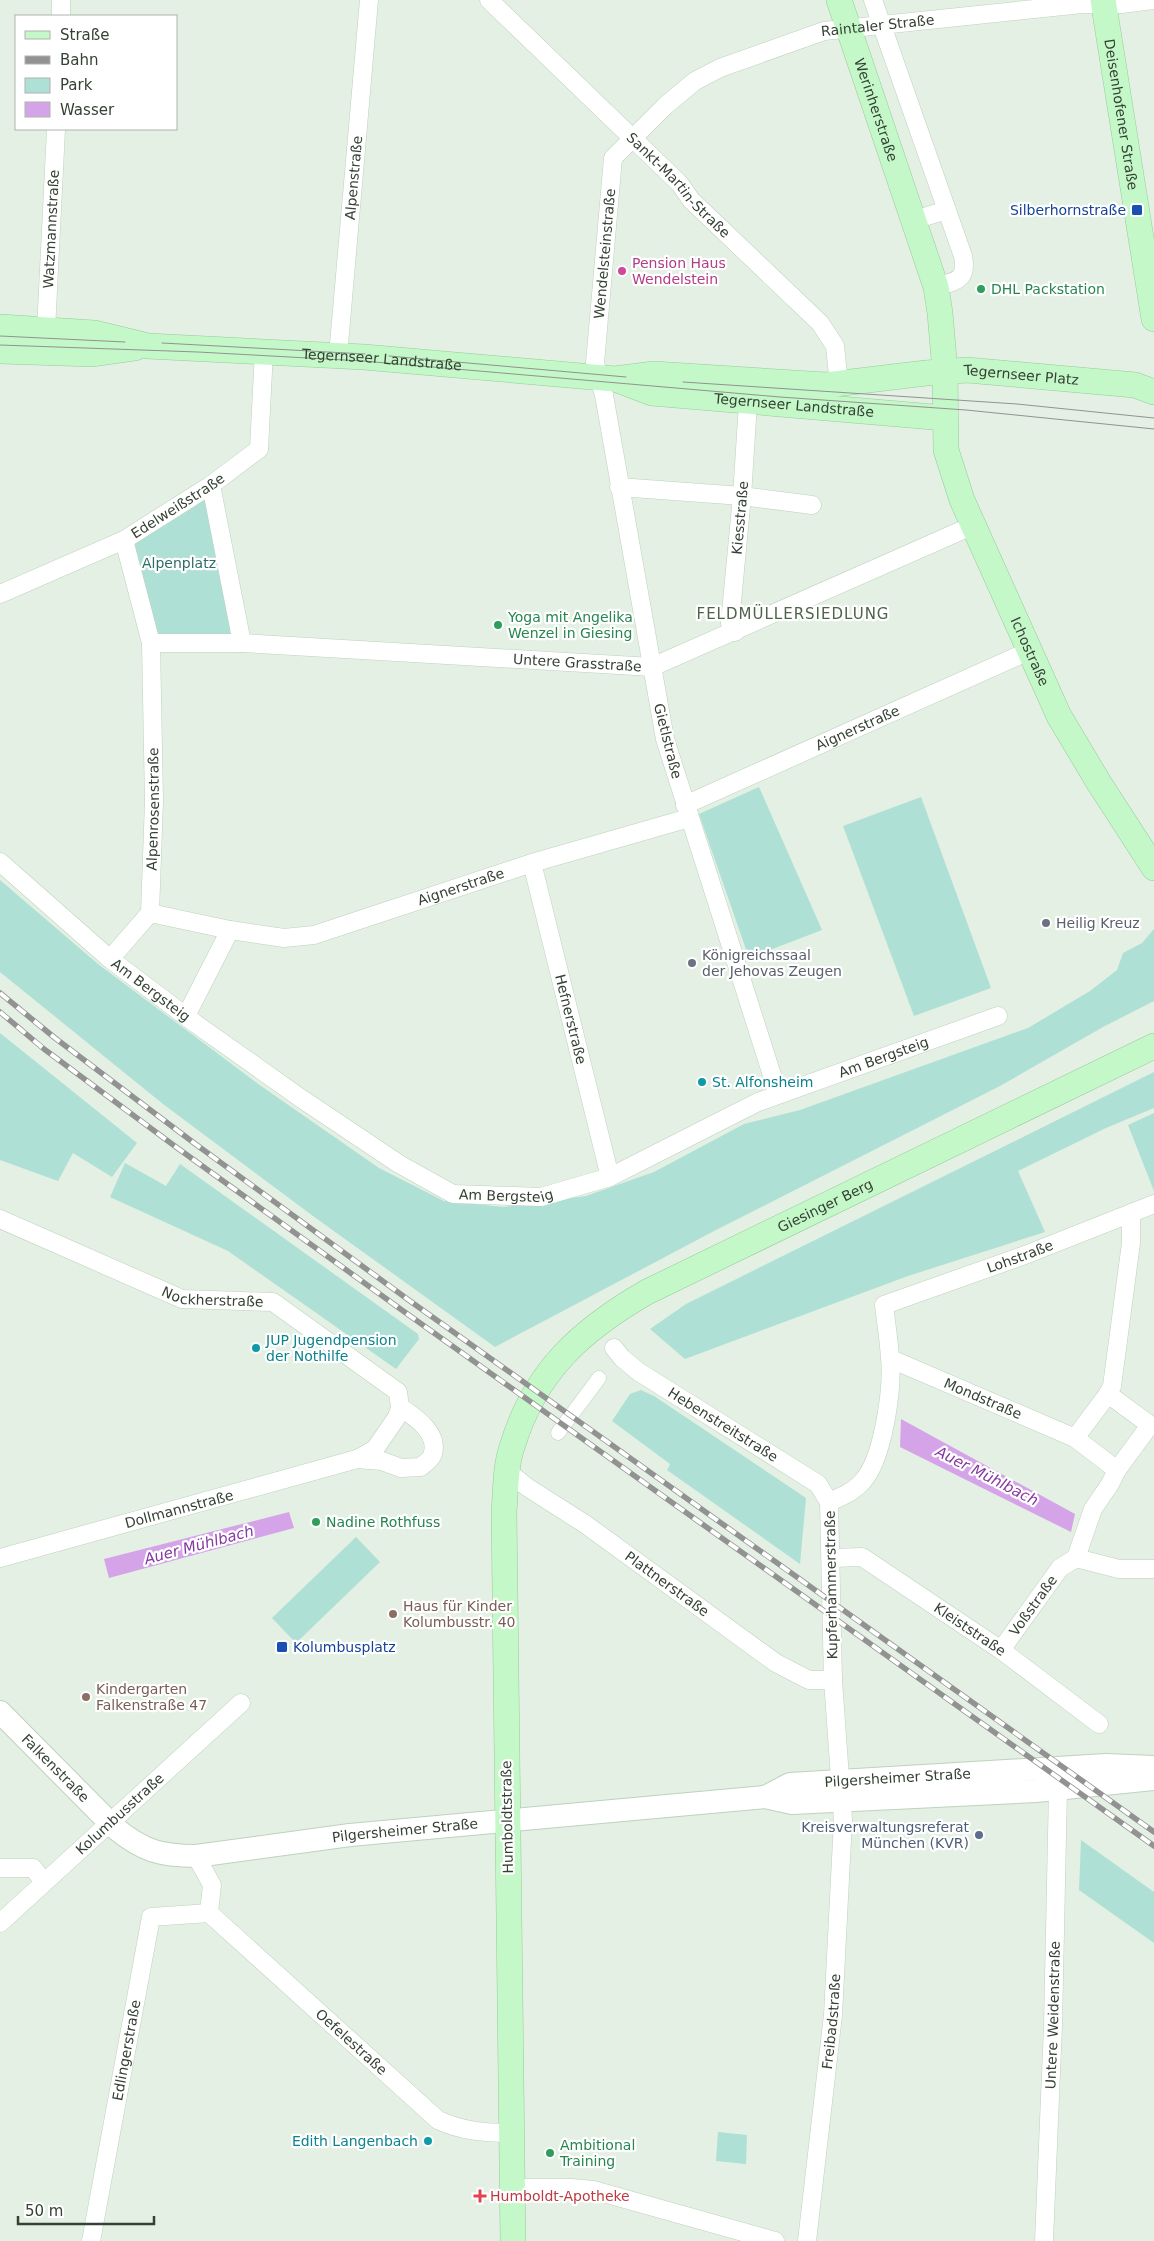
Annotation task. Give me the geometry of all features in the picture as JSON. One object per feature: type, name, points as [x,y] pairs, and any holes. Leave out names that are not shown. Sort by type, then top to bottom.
[{"type":"main road","name":"Werinherstraße","points":[[839,0],[936,287],[942,323],[945,418]]},
{"type":"main road","name":"Deisenhofener Straße","points":[[1104,2],[1154,319]]},
{"type":"main road","name":"Tegernseer Landstraße","points":[[0,327],[94,333],[148,346]]},
{"type":"main road","name":"Tegernseer Landstraße","points":[[0,351],[93,354],[148,346],[338,356],[607,378],[654,374],[808,385],[839,384],[945,371]]},
{"type":"main road","name":"Tegernseer Platz","points":[[945,371],[974,370],[1135,384],[1154,392]]},
{"type":"main road","name":"Tegernseer Landstraße","points":[[607,378],[652,393],[748,403],[945,418]]},
{"type":"main road","name":"Ichostraße","points":[[945,418],[946,450],[950,466],[974,525],[1059,716],[1099,783],[1154,868]]},
{"type":"main road","name":"Giesinger Berg","points":[[533,1397],[553,1366],[580,1337],[614,1311],[647,1292],[1151,1046]]},
{"type":"main road","name":"Humboldtstraße","points":[[513,2241],[504,1537],[507,1471],[511,1448],[533,1397]]},
{"type":"street","points":[[61,0],[61,15]]},
{"type":"street","name":"Alpenstraße","points":[[338,356],[369,0]]},
{"type":"street","name":"Sankt-Martin-Straße","points":[[489,0],[634,138],[680,184],[692,200],[820,323],[835,346],[839,384]]},
{"type":"street","points":[[873,0],[965,266],[963,274],[957,281],[936,287]]},
{"type":"street","name":"Raintaler Straße","points":[[634,138],[665,106],[695,81],[720,68],[824,31],[1082,4],[1154,0]]},
{"type":"street","name":"Watzmannstraße","points":[[46,330],[56,130]]},
{"type":"street","name":"Wendelsteinstraße","points":[[607,378],[594,363],[613,158],[634,138]]},
{"type":"street","points":[[914,220],[946,210]]},
{"type":"street","name":"Edelweißstraße","points":[[0,594],[124,540],[211,485],[259,449],[264,351]]},
{"type":"street","name":"Gietlstraße","points":[[607,378],[604,394],[665,739],[778,1094]]},
{"type":"street","name":"Kiesstraße","points":[[734,632],[730,623],[742,496],[748,403]]},
{"type":"street","points":[[124,540],[151,643],[242,643],[211,485]]},
{"type":"street","points":[[619,487],[742,496],[812,505]]},
{"type":"street","name":"Untere Grasstraße","points":[[242,643],[652,667],[878,569],[974,525]]},
{"type":"street","name":"Alpenrosenstraße","points":[[150,914],[154,801],[151,643]]},
{"type":"street","name":"Aignerstraße","points":[[150,914],[230,930],[284,938],[314,935],[687,812],[1029,651]]},
{"type":"street","name":"Am Bergsteig","points":[[0,862],[110,958],[186,1016],[299,1097],[384,1154],[453,1194],[541,1197],[610,1177],[758,1102],[998,1016]]},
{"type":"street","name":"Hefnerstraße","points":[[532,863],[610,1177]]},
{"type":"street","points":[[110,958],[150,914]]},
{"type":"street","points":[[186,1016],[230,930]]},
{"type":"street","name":"Lohstraße","points":[[884,1305],[1025,1255],[1154,1204]]},
{"type":"street","points":[[1075,1438],[1112,1386],[1131,1243],[1131,1213]]},
{"type":"street","name":"Nockherstraße","points":[[0,1219],[182,1299],[273,1302],[398,1392],[400,1407]]},
{"type":"street","name":"Kupferhammerstraße","points":[[842,1790],[833,1680],[832,1558],[829,1502],[852,1491],[862,1482],[873,1466],[881,1442],[886,1414],[890,1359],[884,1305]]},
{"type":"street","name":"Hebenstreitstraße","points":[[614,1348],[622,1358],[639,1372],[818,1484],[829,1502]]},
{"type":"street","name":"Mondstraße","points":[[890,1359],[1075,1438],[1117,1470]]},
{"type":"street","points":[[558,1433],[599,1378]]},
{"type":"street","points":[[1108,1394],[1150,1426],[1117,1470],[1093,1509],[1076,1558],[1119,1569],[1154,1569]]},
{"type":"street","name":"Dollmannstraße","points":[[0,1558],[357,1459],[375,1449],[397,1417],[400,1407],[427,1429],[433,1441],[432,1456],[421,1467],[401,1468],[382,1461],[357,1459]]},
{"type":"street","name":"Plattnerstraße","points":[[507,1471],[527,1487],[585,1524],[776,1662],[809,1680],[833,1680]]},
{"type":"street","name":"Kleiststraße","points":[[832,1558],[862,1557],[1001,1650],[1099,1724]]},
{"type":"street","name":"Voßstraße","points":[[1001,1650],[1060,1568],[1076,1558]]},
{"type":"street","name":"Kolumbusstraße","points":[[0,1923],[241,1703]]},
{"type":"street","name":"Falkenstraße","points":[[0,1712],[110,1823],[134,1843],[151,1851],[177,1856],[196,1856]]},
{"type":"street","name":"Pilgersheimer Straße","points":[[1043,1783],[1106,1765],[1154,1767]]},
{"type":"street","name":"Pilgersheimer Straße","points":[[196,1856],[341,1836],[765,1797],[792,1803],[842,1790],[1154,1779]]},
{"type":"street","name":"Untere Weidenstraße","points":[[1043,1783],[1053,2025],[1044,2241]]},
{"type":"street","name":"Freibadstraße","points":[[807,2241],[833,2015],[842,1790]]},
{"type":"street","points":[[196,1856],[212,1885],[209,1913]]},
{"type":"street","points":[[0,1868],[33,1868],[44,1882]]},
{"type":"street","name":"Oefelestraße","points":[[209,1913],[438,2120],[454,2127],[481,2132],[511,2133]]},
{"type":"street","name":"Edlingerstraße","points":[[91,2241],[152,1917],[209,1913]]},
{"type":"street","points":[[512,2188],[593,2190],[775,2241]]},
{"type":"green space","name":"Alpenplatz","points":[[211,496],[238,636],[154,638],[129,539]]},
{"type":"green space","points":[[759,787],[822,930],[749,958],[699,814]]},
{"type":"green space","points":[[921,797],[991,988],[914,1016],[843,826]]},
{"type":"green space","points":[[0,880],[98,964],[261,1086],[379,1168],[444,1201],[504,1207],[586,1196],[654,1172],[744,1124],[800,1110],[1028,1028],[1090,991],[1117,970],[1123,953],[1142,943],[1154,929],[1154,1001],[1103,1027],[1000,1086],[716,1230],[495,1347],[313,1216],[163,1104],[0,972]]},
{"type":"green space","points":[[0,1033],[137,1143],[112,1177],[73,1153],[58,1181],[0,1160]]},
{"type":"green space","points":[[1154,1072],[1154,1108],[1106,1128],[1018,1171],[1045,1232],[908,1276],[685,1359],[650,1329],[686,1304]]},
{"type":"green space","points":[[1154,1113],[1154,1191],[1128,1125]]},
{"type":"green space","points":[[125,1163],[166,1186],[180,1164],[418,1334],[419,1339],[396,1369],[228,1251],[110,1197]]},
{"type":"green space","points":[[641,1390],[654,1396],[806,1498],[800,1564],[667,1470],[670,1464],[612,1421],[630,1394]]},
{"type":"green space","points":[[356,1537],[380,1562],[296,1643],[272,1618]]},
{"type":"green space","points":[[1081,1840],[1154,1892],[1154,1943],[1079,1890]]},
{"type":"green space","points":[[718,2132],[747,2135],[746,2164],[716,2161]]},
{"type":"water","name":"Auer Mühlbach","points":[[901,1419],[1075,1514],[1071,1532],[900,1447]]},
{"type":"water","name":"Auer Mühlbach","points":[[289,1512],[294,1528],[109,1578],[104,1559]]},
{"type":"tram line","points":[[0,336],[125,342]]},
{"type":"tram line","points":[[162,343],[365,354]]},
{"type":"tram line","points":[[0,345],[198,352],[363,361],[780,397],[966,410],[1154,429]]},
{"type":"tram line","points":[[389,356],[626,377]]},
{"type":"tram line","points":[[683,382],[1017,404],[1154,418]]},
{"type":"railway","points":[[0,993],[55,1038],[194,1143],[410,1301],[1154,1832]]},
{"type":"railway","points":[[0,1012],[44,1049],[176,1147],[1154,1846]]},
{"type":"place","name":"Silberhornstraße","points":[[1137,210]]},
{"type":"place","name":"Pension Haus Wendelstein","points":[[622,271]]},
{"type":"place","name":"DHL Packstation","points":[[981,289]]},
{"type":"place","name":"Yoga mit Angelika Wenzel in Giesing","points":[[498,625]]},
{"type":"place","name":"Heilig Kreuz","points":[[1046,923]]},
{"type":"place","name":"Königreichssaal der Jehovas Zeugen","points":[[692,963]]},
{"type":"place","name":"St. Alfonsheim","points":[[702,1082]]},
{"type":"place","name":"JUP Jugendpension der Nothilfe","points":[[256,1348]]},
{"type":"place","name":"Nadine Rothfuss","points":[[316,1522]]},
{"type":"place","name":"Haus für Kinder Kolumbusstr. 40","points":[[393,1614]]},
{"type":"place","name":"Kolumbusplatz","points":[[282,1647]]},
{"type":"place","name":"Kindergarten Falkenstraße 47","points":[[86,1697]]},
{"type":"place","name":"Kreisverwaltungsreferat München (KVR)","points":[[979,1835]]},
{"type":"place","name":"Edith Langenbach","points":[[428,2141]]},
{"type":"place","name":"Ambitional Training","points":[[550,2153]]},
{"type":"place","name":"Humboldt-Apotheke","points":[[480,2196]]},
{"type":"district","name":"FELDMÜLLERSIEDLUNG","points":[[793,614]]}]
